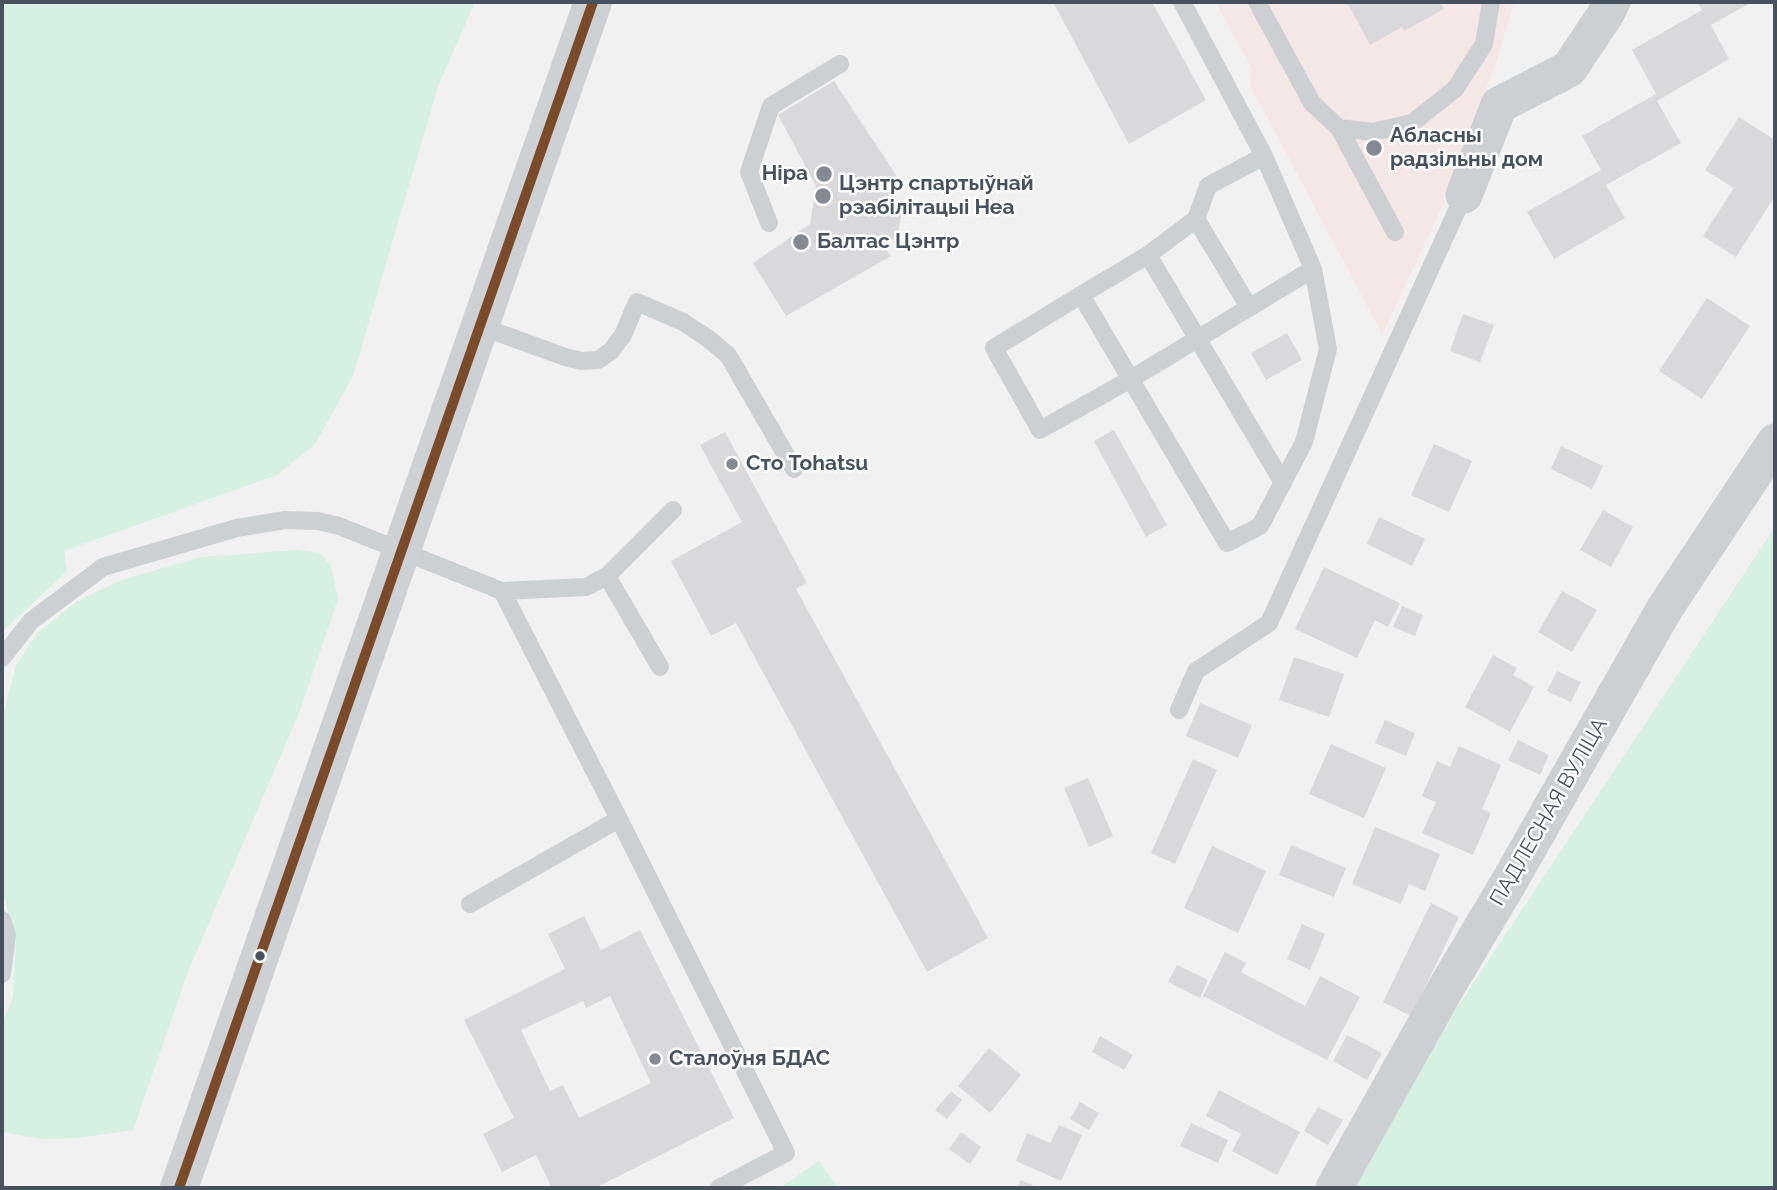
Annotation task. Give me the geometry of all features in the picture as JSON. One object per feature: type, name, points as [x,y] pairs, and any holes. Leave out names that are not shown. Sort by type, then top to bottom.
[{"type":"main road","points":[[178,1188],[593,2]]},
{"type":"street","points":[[1464,195],[1499,105],[1569,68],[1612,2]]},
{"type":"street","name":"ПАДЛЕСНАЯ ВУЛІЦА","points":[[1334,1188],[1665,608],[1775,442]]},
{"type":"lane","points":[[1081,295],[1227,543],[1260,526],[1304,442],[1328,349],[1313,269],[1264,156],[1182,2]]},
{"type":"lane","points":[[1257,2],[1312,103],[1339,128],[1395,232]]},
{"type":"lane","points":[[1339,128],[1373,132],[1412,123],[1455,89],[1484,44],[1491,2]]},
{"type":"lane","points":[[769,223],[749,172],[771,106],[840,64]]},
{"type":"lane","points":[[1264,156],[1208,186],[1196,219],[1148,255],[994,348],[1040,430],[1131,379],[1313,269]]},
{"type":"lane","points":[[1179,710],[1196,671],[1269,622],[1464,195]]},
{"type":"lane","points":[[1196,219],[1249,307]]},
{"type":"lane","points":[[1148,255],[1283,483]]},
{"type":"lane","points":[[480,326],[582,361],[598,359],[611,351],[623,335],[637,302],[682,322],[728,355],[794,468]]},
{"type":"lane","points":[[2,658],[31,621],[103,567],[237,528],[285,520],[318,521],[339,526],[502,591],[586,587],[607,576],[673,510]]},
{"type":"lane","points":[[607,576],[660,667]]},
{"type":"lane","points":[[502,591],[786,1153],[719,1188]]},
{"type":"lane","points":[[470,904],[619,819]]},
{"type":"lane","points":[[2,920],[7,935],[2,974]]},
{"type":"shaded area","name":"Абласны радзільны дом","points":[[1216,2],[1514,2],[1496,63],[1440,212],[1382,334],[1250,85],[1252,69]]},
{"type":"green space","points":[[2,2],[475,2],[438,86],[353,376],[315,444],[277,475],[64,551],[67,571],[2,632]]},
{"type":"green space","points":[[1775,527],[1775,1188],[1346,1188],[1354,1164]]},
{"type":"green space","points":[[297,550],[320,553],[331,566],[338,599],[299,713],[187,974],[133,1130],[77,1138],[43,1139],[2,1132],[2,1024],[13,997],[16,941],[2,890],[2,719],[16,666],[37,633],[79,600],[122,580],[201,557]]},
{"type":"green space","points":[[819,1161],[838,1188],[780,1188]]},
{"type":"building","points":[[1053,2],[1152,2],[1206,100],[1129,144]]},
{"type":"building","points":[[1347,2],[1440,2],[1444,9],[1404,31],[1402,27],[1370,45]]},
{"type":"building","points":[[1697,2],[1752,2],[1711,25],[1729,59],[1657,101],[1681,143],[1606,185],[1625,218],[1554,259],[1527,212],[1601,170],[1582,136],[1656,94],[1632,50],[1702,10]]},
{"type":"building","points":[[834,81],[904,187],[893,197],[903,207],[897,237],[884,247],[891,256],[786,316],[753,263],[810,224],[816,186],[778,115]]},
{"type":"building","points":[[1739,117],[1775,140],[1775,196],[1736,257],[1703,236],[1734,188],[1705,170]]},
{"type":"building","points":[[1707,298],[1750,326],[1702,399],[1659,371]]},
{"type":"building","points":[[1463,314],[1494,325],[1480,362],[1450,351]]},
{"type":"building","points":[[1287,333],[1302,360],[1266,380],[1251,353]]},
{"type":"building","points":[[1114,430],[1167,525],[1146,537],[1094,441]]},
{"type":"building","points":[[725,432],[807,583],[796,589],[988,938],[927,972],[736,623],[711,636],[671,561],[742,522],[700,445]]},
{"type":"building","points":[[1434,444],[1472,461],[1449,512],[1411,495]]},
{"type":"building","points":[[1561,446],[1603,466],[1592,489],[1551,469]]},
{"type":"building","points":[[1603,510],[1633,527],[1611,567],[1580,550]]},
{"type":"building","points":[[1379,517],[1425,539],[1412,566],[1367,544]]},
{"type":"building","points":[[1324,567],[1400,603],[1388,627],[1375,620],[1357,658],[1295,629]]},
{"type":"building","points":[[1562,591],[1597,610],[1572,652],[1538,632]]},
{"type":"building","points":[[1402,606],[1423,615],[1415,636],[1393,627]]},
{"type":"building","points":[[1493,655],[1517,668],[1513,675],[1534,687],[1510,732],[1465,707]]},
{"type":"building","points":[[1294,657],[1344,674],[1329,717],[1279,700]]},
{"type":"building","points":[[1557,671],[1581,682],[1571,702],[1547,691]]},
{"type":"building","points":[[1200,703],[1252,725],[1238,758],[1186,736]]},
{"type":"building","points":[[1385,720],[1415,733],[1406,756],[1375,743]]},
{"type":"building","points":[[1518,740],[1549,755],[1540,775],[1508,760]]},
{"type":"building","points":[[1331,744],[1386,768],[1364,818],[1309,794]]},
{"type":"building","points":[[1459,746],[1501,765],[1482,809],[1491,813],[1473,855],[1422,833],[1436,802],[1422,796],[1437,761],[1450,767]]},
{"type":"building","points":[[1193,759],[1217,770],[1175,864],[1151,853]]},
{"type":"building","points":[[1088,778],[1113,836],[1089,847],[1064,788]]},
{"type":"building","points":[[1375,827],[1440,854],[1425,891],[1409,884],[1401,904],[1352,884]]},
{"type":"building","points":[[1291,845],[1346,868],[1334,897],[1279,875]]},
{"type":"building","points":[[1212,846],[1266,871],[1238,933],[1184,908]]},
{"type":"building","points":[[1431,903],[1459,917],[1411,1016],[1383,1002]]},
{"type":"building","points":[[584,916],[601,950],[640,930],[734,1118],[595,1188],[552,1188],[536,1155],[502,1172],[483,1134],[514,1118],[464,1020],[565,969],[548,934]],"holes":[[[610,996],[651,1083],[579,1118],[563,1085],[550,1091],[521,1030],[583,1001],[586,1008]]]},
{"type":"building","points":[[1302,924],[1325,934],[1310,970],[1287,959]]},
{"type":"building","points":[[1225,952],[1246,963],[1241,972],[1305,1006],[1320,976],[1360,997],[1327,1060],[1203,996]]},
{"type":"building","points":[[1177,965],[1208,980],[1200,998],[1168,982]]},
{"type":"building","points":[[1347,1035],[1382,1053],[1367,1080],[1333,1061]]},
{"type":"building","points":[[1100,1036],[1133,1055],[1124,1070],[1092,1052]]},
{"type":"building","points":[[989,1048],[1021,1075],[990,1113],[958,1086]]},
{"type":"building","points":[[1219,1090],[1300,1132],[1277,1175],[1232,1151],[1241,1134],[1206,1116]]},
{"type":"building","points":[[951,1091],[962,1100],[947,1119],[935,1110]]},
{"type":"building","points":[[1080,1102],[1099,1113],[1089,1130],[1070,1119]]},
{"type":"building","points":[[1318,1107],[1343,1120],[1328,1145],[1304,1131]]},
{"type":"building","points":[[1191,1123],[1228,1140],[1218,1163],[1180,1146]]},
{"type":"building","points":[[1059,1125],[1082,1135],[1061,1181],[1016,1161],[1027,1133],[1050,1143]]},
{"type":"building","points":[[961,1132],[981,1147],[970,1164],[949,1149]]},
{"type":"building","points":[[1021,1180],[1038,1188],[1017,1188]]},
{"type":"transit line","points":[[179,1188],[593,2]]},
{"type":"place","name":"Абласны радзільны дом","points":[[1374,148]]},
{"type":"place","name":"Ніра","points":[[824,174]]},
{"type":"place","name":"Цэнтр спартыўнай рэабілітацыі Неа","points":[[823,196]]},
{"type":"place","name":"Балтас Цэнтр","points":[[801,242]]},
{"type":"place","name":"Сто Tohatsu","points":[[732,464]]},
{"type":"place","name":"Сталоўня БДАС","points":[[655,1059]]}]
